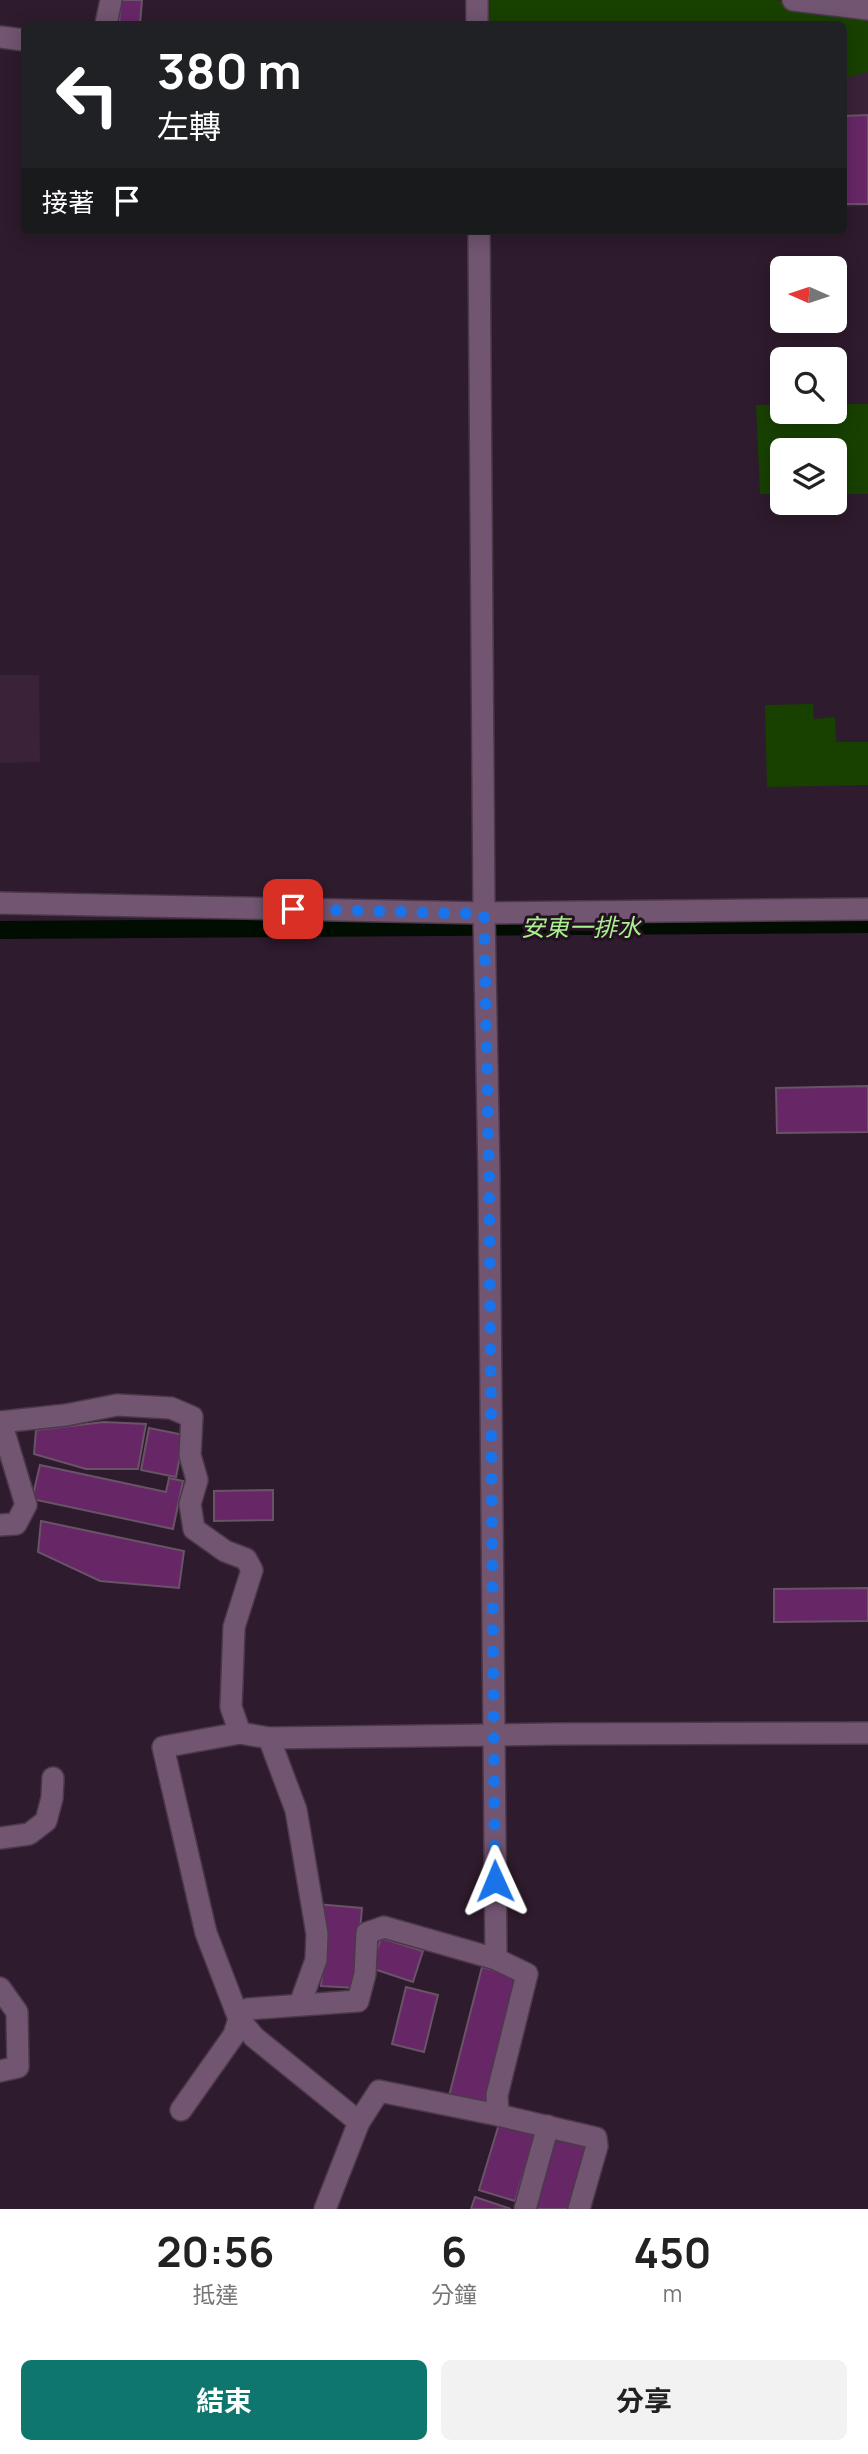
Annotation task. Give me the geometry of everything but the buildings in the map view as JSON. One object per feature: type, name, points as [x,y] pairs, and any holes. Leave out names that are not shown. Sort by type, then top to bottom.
[{"type":"lane","points":[[107,21],[111,0]]},
{"type":"lane","points":[[477,0],[478,21]]},
{"type":"lane","points":[[793,0],[868,9]]},
{"type":"lane","points":[[0,37],[21,40]]},
{"type":"lane","points":[[479,235],[496,1959]]},
{"type":"lane","points":[[0,903],[484,914],[868,909]]},
{"type":"lane","points":[[0,1525],[16,1524],[26,1504],[0,1422],[66,1415],[117,1405],[171,1408],[192,1417],[190,1455],[197,1479],[190,1504],[194,1529],[226,1551],[246,1559],[251,1570],[234,1626],[231,1707],[240,1733]]},
{"type":"lane","points":[[359,2122],[254,2037],[239,2019],[206,1933],[163,1747],[240,1733],[269,1738],[868,1733]]},
{"type":"lane","points":[[269,1738],[296,1810],[317,1934],[316,1959],[300,2004]]},
{"type":"lane","points":[[0,1838],[29,1834],[46,1821],[52,1798],[53,1779]]},
{"type":"lane","points":[[181,2110],[234,2035],[239,2019],[248,2009],[358,2001],[365,1974],[367,1933],[384,1927],[496,1959],[527,1974],[497,2095],[498,2115]]},
{"type":"lane","points":[[0,1989],[17,2012],[18,2067],[0,2071]]},
{"type":"lane","points":[[325,2209],[359,2122],[379,2091],[596,2138],[597,2146],[579,2209]]},
{"type":"lane","points":[[525,2209],[548,2126]]},
{"type":"shaded area","points":[[868,72],[868,206],[847,207],[847,73]]},
{"type":"shaded area","points":[[0,675],[39,675],[40,762],[0,763]]},
{"type":"green space","points":[[483,0],[774,0],[816,4],[868,14],[868,72],[847,77],[847,21],[484,21]]},
{"type":"green space","points":[[847,404],[868,404],[868,494],[847,494],[847,438],[770,438],[770,494],[760,494],[756,405],[770,405],[770,424],[847,424]]},
{"type":"green space","points":[[813,704],[814,719],[835,717],[836,742],[868,742],[868,785],[767,787],[765,705]]},
{"type":"waterway","name":"安東一排水","points":[[0,930],[868,924]]},
{"type":"route","points":[[293,909],[484,914],[495,1881]]}]
